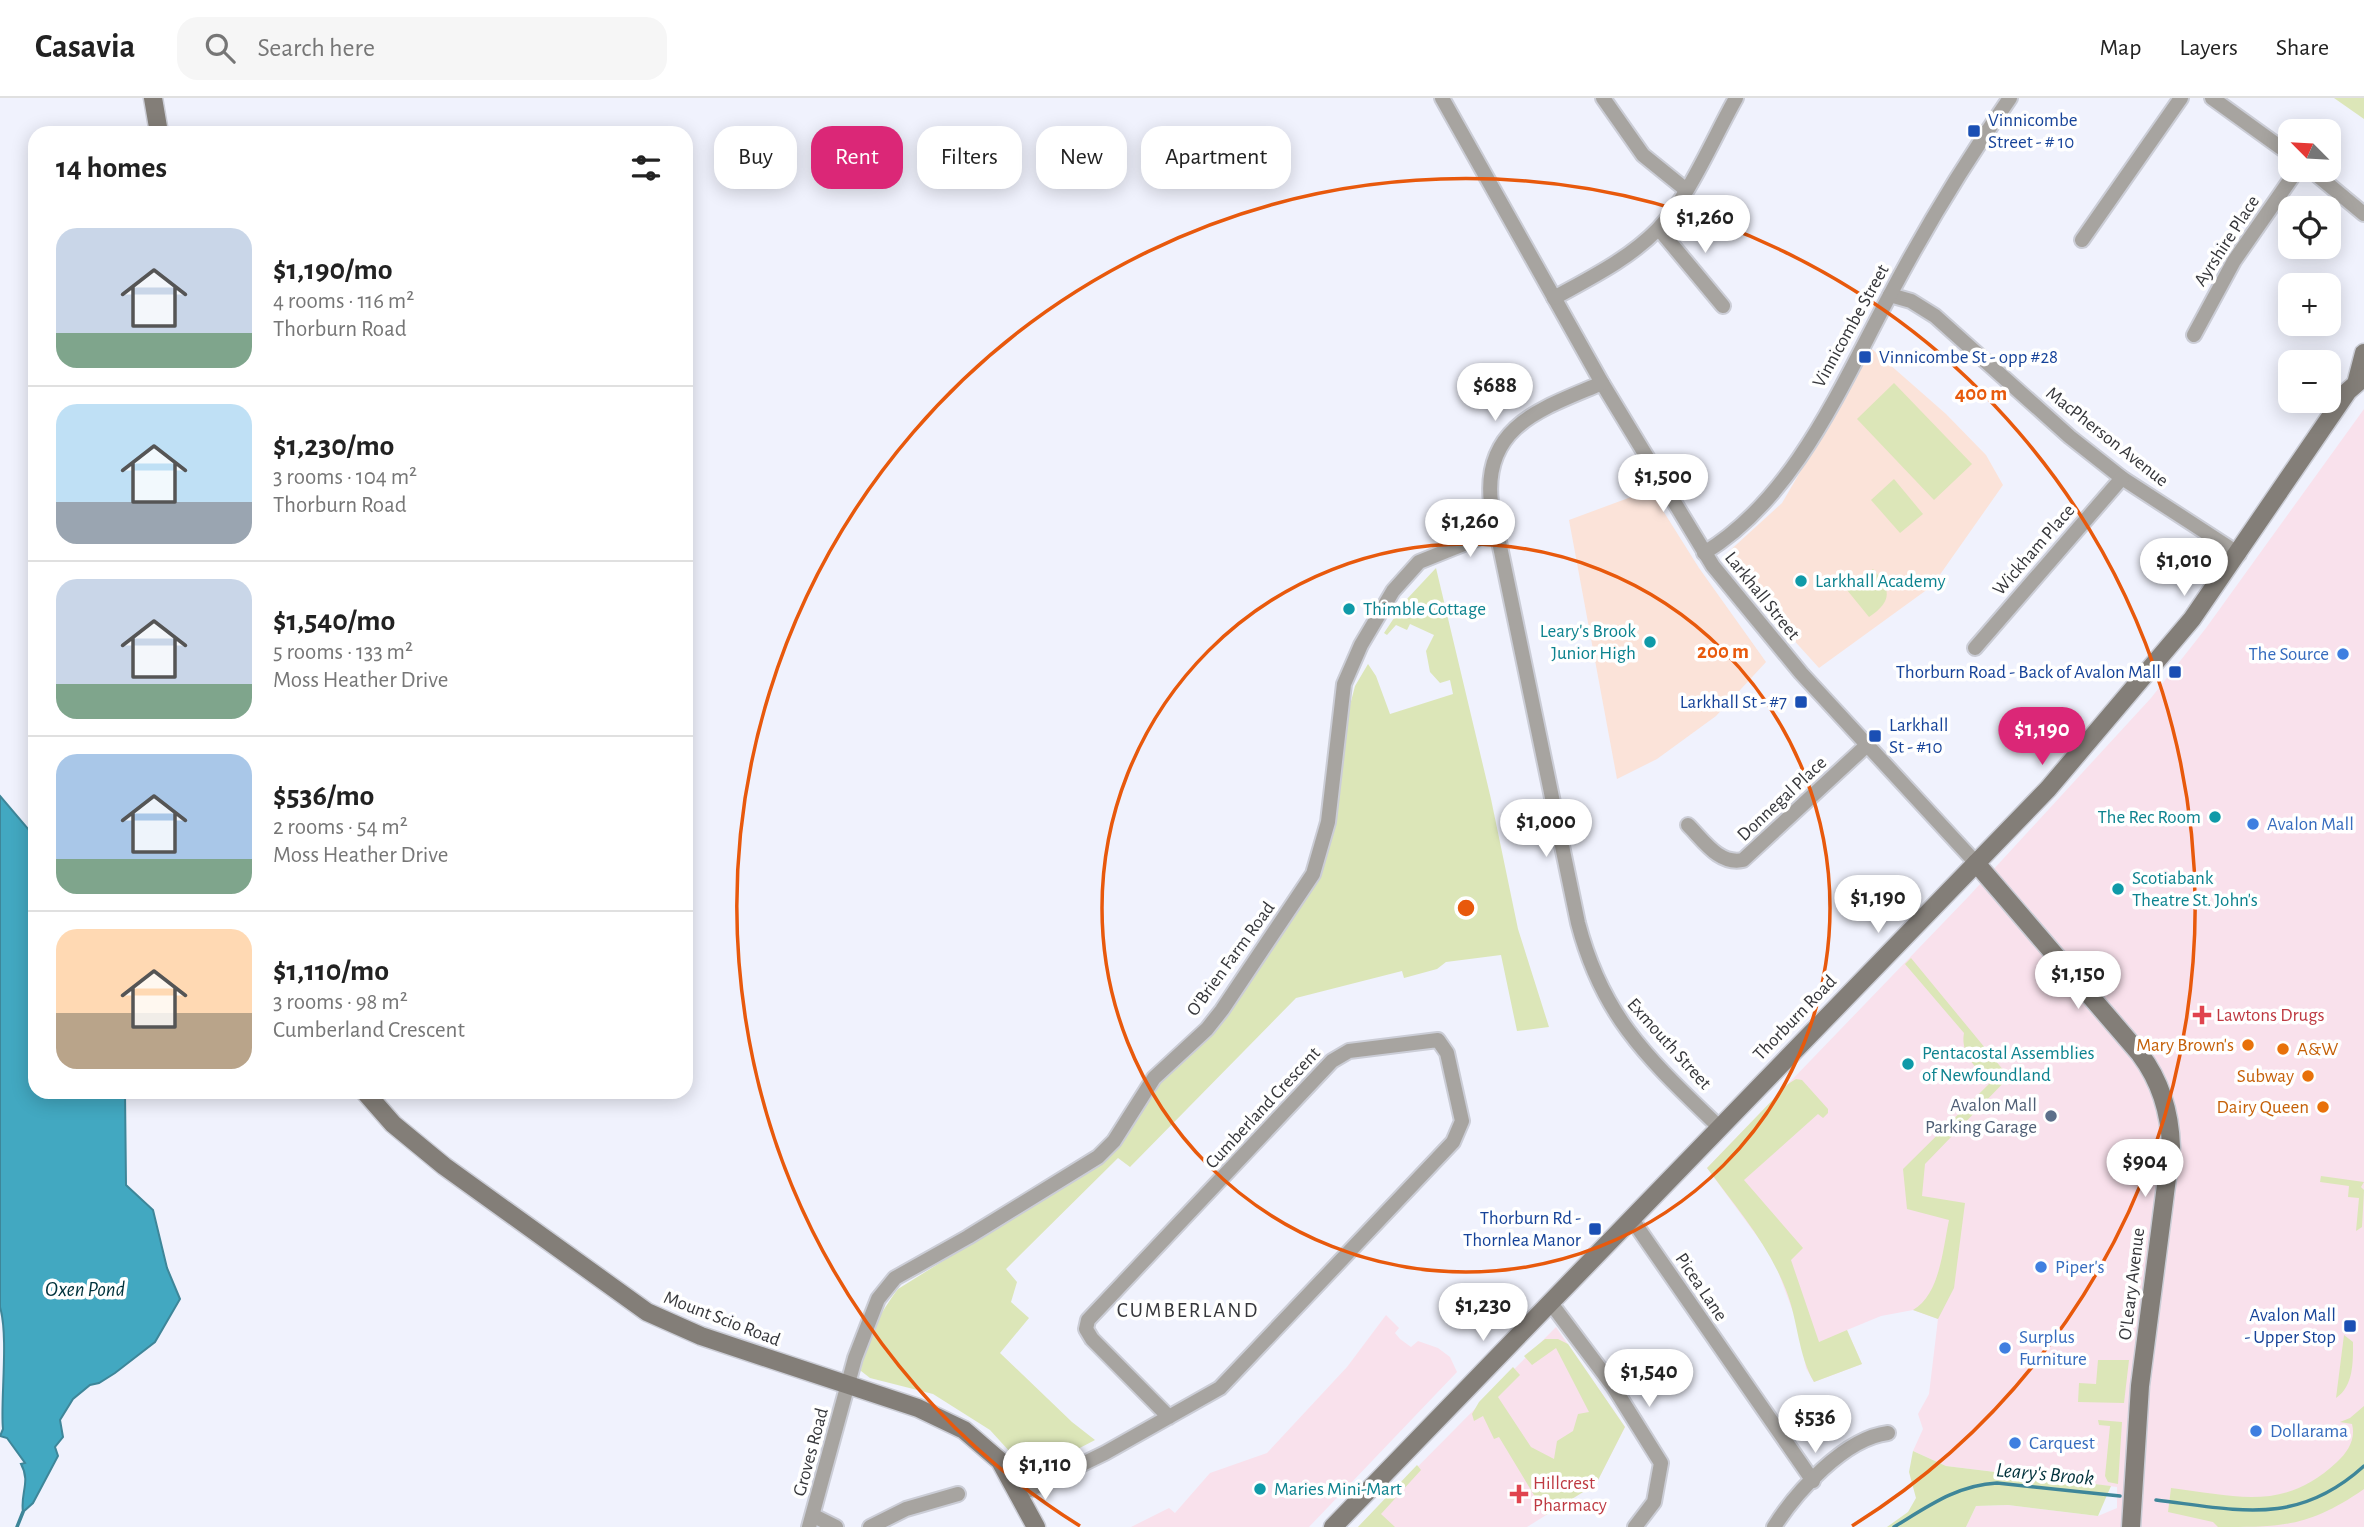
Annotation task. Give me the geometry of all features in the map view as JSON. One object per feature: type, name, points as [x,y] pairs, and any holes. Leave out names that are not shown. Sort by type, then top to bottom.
[{"type":"street","points":[[153,98],[158,126]]},
{"type":"street","name":"Larkhall Street","points":[[1442,98],[1602,383],[1704,553],[1779,648],[1976,863]]},
{"type":"street","points":[[1603,98],[1643,155],[1685,189]]},
{"type":"street","points":[[1554,298],[1620,260],[1659,229],[1685,189],[1736,98]]},
{"type":"street","points":[[1990,98],[2006,103]]},
{"type":"street","points":[[2082,240],[2181,98]]},
{"type":"street","points":[[2211,98],[2278,146]]},
{"type":"street","name":"Vinnicombe Street","points":[[1704,553],[1725,540],[1777,492],[1947,191],[2006,103]]},
{"type":"street","name":"Ayrshire Place","points":[[2194,335],[2234,261],[2289,182]]},
{"type":"street","points":[[2325,182],[2364,214]]},
{"type":"street","points":[[1659,229],[1723,306]]},
{"type":"street","name":"MacPherson Avenue","points":[[1889,295],[1911,301],[1935,316],[2070,437],[2122,478],[2239,554]]},
{"type":"street","name":"Thorburn Road","points":[[1333,1527],[2048,789],[2132,694],[2192,619],[2361,378],[2364,354]]},
{"type":"street","name":"Exmouth Street","points":[[1602,383],[1535,412],[1508,436],[1495,459],[1491,478],[1496,531],[1577,923],[1593,970],[1619,1021],[1662,1071],[1719,1127]]},
{"type":"street","name":"Wickham Place","points":[[1975,648],[2122,478]]},
{"type":"street","name":"O'Brien Farm Road","points":[[848,1386],[855,1358],[885,1287],[895,1278],[968,1237],[1098,1157],[1114,1141],[1154,1078],[1207,1029],[1222,1010],[1313,874],[1328,822],[1345,684],[1361,645],[1393,591],[1419,562],[1496,531]]},
{"type":"street","name":"Donnegal Place","points":[[1688,825],[1722,858],[1743,860],[1866,746]]},
{"type":"street","name":"O'Leary Avenue","points":[[1976,863],[2140,1054],[2160,1087],[2167,1110],[2171,1147],[2140,1386],[2131,1519]]},
{"type":"street","name":"Cumberland Crescent","points":[[1019,1495],[1169,1417],[1207,1397],[1236,1373],[1458,1135],[1462,1121],[1447,1053],[1438,1040],[1349,1051],[1332,1061],[1088,1320],[1086,1329],[1092,1339],[1169,1417]]},
{"type":"street","name":"Mount Scio Road","points":[[371,1099],[393,1124],[444,1166],[647,1312],[701,1336],[918,1408],[964,1430],[1000,1461],[1036,1527]]},
{"type":"street","name":"Picea Lane","points":[[1631,1218],[1813,1481]]},
{"type":"street","points":[[1550,1302],[1613,1386],[1661,1463],[1654,1502],[1635,1527]]},
{"type":"street","name":"Groves Road","points":[[811,1522],[848,1386]]},
{"type":"street","points":[[1774,1527],[1813,1481],[1851,1446],[1868,1437],[1888,1433]]},
{"type":"street","points":[[870,1527],[910,1507],[958,1494]]},
{"type":"street","points":[[811,1522],[836,1527]]},
{"type":"shaded area","points":[[1872,349],[1946,414],[1986,455],[2003,485],[1932,586],[1819,668],[1770,614],[1726,554],[1782,503]]},
{"type":"shaded area","points":[[2364,409],[2364,1527],[1966,1527],[1976,1506],[2008,1505],[2098,1516],[2117,1508],[2117,1487],[1946,1466],[1913,1451],[1923,1429],[1918,1414],[1929,1394],[1938,1319],[1913,1310],[1881,1316],[1847,1330],[1862,1364],[1814,1382],[1806,1368],[1799,1328],[1773,1258],[1707,1168],[1969,896],[2151,698],[2206,628]]},
{"type":"shaded area","points":[[1650,490],[1699,568],[1766,662],[1716,716],[1657,759],[1617,779],[1569,520]]},
{"type":"shaded area","points":[[1386,1315],[1399,1328],[1395,1333],[1400,1339],[1411,1347],[1418,1341],[1438,1348],[1450,1357],[1457,1372],[1309,1527],[1131,1527],[1169,1508],[1175,1513],[1210,1473],[1267,1453],[1347,1367]]},
{"type":"shaded area","points":[[1556,1327],[1625,1427],[1596,1484],[1527,1527],[1358,1527]]},
{"type":"green space","points":[[2334,98],[2364,98],[2364,119]]},
{"type":"green space","points":[[1894,383],[1972,464],[1934,500],[1857,419]]},
{"type":"green space","points":[[1894,479],[1923,514],[1900,533],[1871,500]]},
{"type":"green space","points":[[1436,568],[1491,799],[1518,929],[1549,1027],[1517,1031],[1501,955],[1446,962],[1437,969],[1404,978],[1402,971],[1296,998],[1130,1167],[1118,1158],[1006,1269],[1017,1282],[1011,1302],[1029,1318],[1000,1353],[1072,1422],[1095,1440],[1030,1474],[990,1430],[933,1394],[870,1378],[861,1371],[865,1350],[874,1328],[898,1289],[1108,1158],[1125,1139],[1161,1080],[1215,1031],[1234,998],[1320,872],[1334,832],[1349,709],[1355,686],[1368,664],[1376,676],[1390,714],[1453,694],[1450,680],[1440,683],[1430,672],[1426,651],[1434,635],[1410,624],[1407,630],[1396,625],[1387,635],[1384,633],[1406,600]]},
{"type":"green space","points":[[1873,569],[1887,594],[1882,606],[1869,617],[1847,590]]},
{"type":"green space","points":[[1911,958],[2009,1077],[1925,1164],[1922,1196],[1965,1203],[1954,1288],[1938,1319],[1913,1310],[1922,1303],[1935,1282],[1949,1220],[1907,1209],[1903,1169],[1990,1083],[1967,1054],[1964,1033],[1905,964]]},
{"type":"green space","points":[[1796,1079],[1802,1080],[1828,1109],[1828,1113],[1823,1118],[1818,1114],[1744,1180],[1803,1248],[1791,1260],[1819,1342],[1847,1330],[1862,1364],[1814,1382],[1779,1273],[1751,1226],[1707,1168],[1788,1084]]},
{"type":"green space","points":[[2321,1176],[2364,1182],[2361,1187],[2364,1190],[2362,1227],[2356,1231],[2359,1198],[2348,1197],[2349,1186],[2320,1182]]},
{"type":"green space","points":[[2344,1335],[2353,1342],[2352,1365],[2346,1387],[2336,1398]]},
{"type":"green space","points":[[1545,1339],[1558,1339],[1568,1344],[1625,1427],[1596,1484],[1546,1515],[1499,1437],[1494,1439],[1483,1416],[1474,1421],[1472,1414],[1479,1402],[1513,1367],[1520,1375],[1498,1397],[1531,1447],[1554,1459],[1557,1441],[1573,1431],[1578,1414],[1589,1412],[1556,1348],[1532,1365],[1524,1356]]},
{"type":"green space","points":[[2098,1360],[2129,1360],[2124,1403],[2078,1402],[2079,1383],[2096,1384]]},
{"type":"green space","points":[[2364,1406],[2364,1489],[2345,1502],[2311,1518],[2278,1525],[2218,1527],[2213,1522],[2168,1512],[2171,1488],[2259,1497],[2298,1488],[2317,1478],[2345,1454],[2350,1445],[2352,1424],[2340,1422],[2350,1418]]},
{"type":"green space","points":[[2098,1420],[2122,1422],[2118,1484],[2108,1482],[2105,1476],[2110,1426],[2099,1425]]},
{"type":"green space","points":[[1913,1451],[1946,1466],[2111,1486],[2098,1516],[2008,1505],[1976,1506],[1966,1527],[1887,1527],[1908,1512],[1916,1498],[1909,1472]]},
{"type":"green space","points":[[1417,1465],[1421,1470],[1381,1514],[1395,1527],[1358,1527]]},
{"type":"water","name":"Oxen Pond","points":[[0,796],[28,829],[28,1099],[125,1099],[126,1185],[153,1210],[167,1268],[180,1299],[155,1342],[115,1373],[90,1385],[73,1399],[60,1420],[63,1437],[55,1447],[58,1456],[33,1503],[23,1512],[25,1476],[21,1464],[25,1463],[7,1438],[0,1436],[3,1429],[4,1335],[0,1307]]},
{"type":"waterway","name":"Leary's Brook","points":[[2156,1500],[2241,1510],[2291,1506],[2315,1498],[2339,1485],[2364,1466]]},
{"type":"waterway","name":"Leary's Brook","points":[[1894,1527],[1943,1498],[1982,1485],[1997,1483],[2120,1496]]},
{"type":"waterway","points":[[17,1527],[23,1512]]},
{"type":"place","name":"Vinnicombe Street - # 10","points":[[1974,131]]},
{"type":"place","name":"Vinnicombe St - opp #28","points":[[1865,357]]},
{"type":"place","name":"Larkhall Academy","points":[[1801,581]]},
{"type":"place","name":"Thimble Cottage","points":[[1349,609]]},
{"type":"place","name":"Leary's Brook Junior High","points":[[1650,642]]},
{"type":"place","name":"The Source","points":[[2343,654]]},
{"type":"place","name":"Thorburn Road - Back of Avalon Mall","points":[[2175,672]]},
{"type":"place","name":"Larkhall St - #7","points":[[1801,702]]},
{"type":"place","name":"Larkhall St - #10","points":[[1875,736]]},
{"type":"place","name":"The Rec Room","points":[[2215,817]]},
{"type":"place","name":"Avalon Mall","points":[[2253,824]]},
{"type":"place","name":"Scotiabank Theatre St. John's","points":[[2118,889]]},
{"type":"place","name":"Lawtons Drugs","points":[[2202,1015]]},
{"type":"place","name":"Mary Brown's","points":[[2248,1045]]},
{"type":"place","name":"A&W","points":[[2283,1049]]},
{"type":"place","name":"Pentacostal Assemblies of Newfoundland","points":[[1908,1064]]},
{"type":"place","name":"Subway","points":[[2308,1076]]},
{"type":"place","name":"Dairy Queen","points":[[2323,1107]]},
{"type":"place","name":"Avalon Mall Parking Garage","points":[[2051,1116]]},
{"type":"place","name":"Thorburn Rd - Thornlea Manor","points":[[1595,1229]]},
{"type":"place","name":"Piper's","points":[[2041,1267]]},
{"type":"place","name":"Avalon Mall - Upper Stop","points":[[2350,1326]]},
{"type":"place","name":"Surplus Furniture","points":[[2005,1348]]},
{"type":"place","name":"Dollarama","points":[[2256,1431]]},
{"type":"place","name":"Carquest","points":[[2015,1443]]},
{"type":"place","name":"Maries Mini-Mart","points":[[1260,1489]]},
{"type":"place","name":"Hillcrest Pharmacy","points":[[1519,1494]]},
{"type":"district","name":"CUMBERLAND","points":[[1188,1310]]}]
